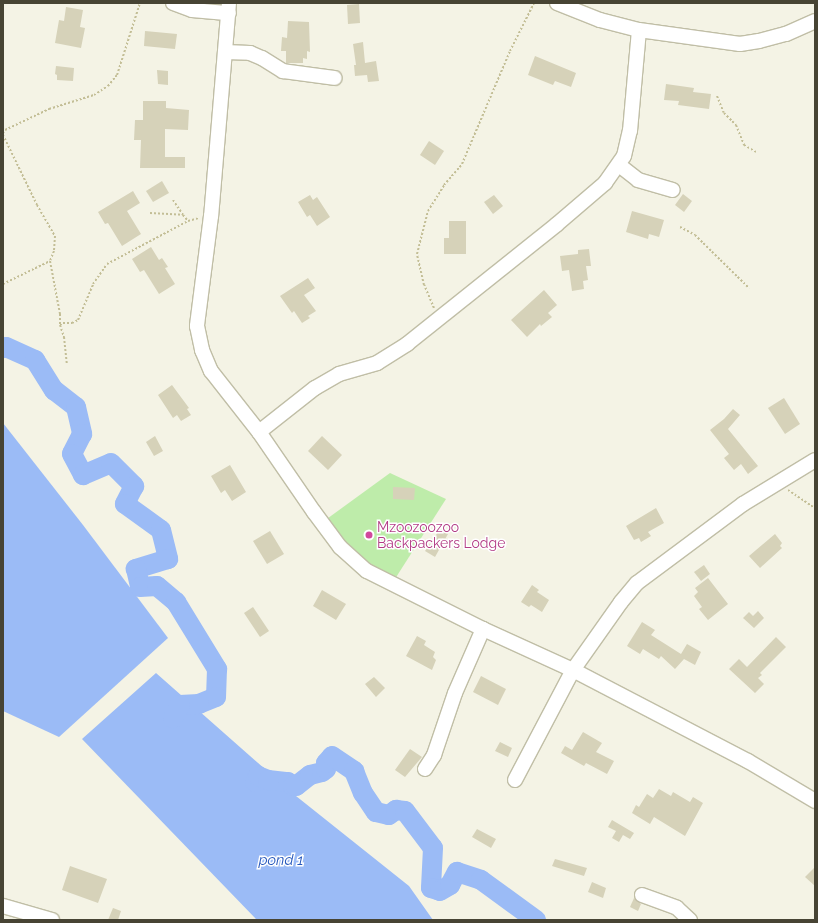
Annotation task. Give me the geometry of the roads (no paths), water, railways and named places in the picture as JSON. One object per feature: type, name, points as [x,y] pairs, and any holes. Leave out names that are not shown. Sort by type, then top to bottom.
[{"type":"street","points":[[173,3],[192,10],[229,8],[211,216],[197,326],[202,350],[211,371],[259,432],[340,547],[353,561],[366,571],[483,629],[573,670],[748,761],[815,801]]},
{"type":"street","points":[[557,3],[600,20],[639,30],[740,44],[759,42],[786,34],[815,21]]},
{"type":"street","points":[[259,432],[315,388],[339,374],[377,364],[407,344],[589,198],[605,183],[624,156],[630,131],[639,30]]},
{"type":"street","points":[[225,52],[250,53],[262,58],[282,71],[335,78]]},
{"type":"street","points":[[619,165],[638,180],[673,190]]},
{"type":"street","points":[[515,780],[573,670],[621,602],[637,583],[743,504],[815,460]]},
{"type":"street","points":[[425,769],[434,755],[455,693],[483,629]]},
{"type":"street","points":[[642,894],[677,908],[690,920]]},
{"type":"street","points":[[3,906],[52,920]]},
{"type":"water","points":[[3,423],[83,525],[168,638],[59,737],[3,711]]},
{"type":"water","name":"pond 1","points":[[156,673],[291,792],[409,886],[433,920],[257,920],[82,739]]},
{"type":"waterway","points":[[3,348],[6,347],[35,360],[54,390],[76,407],[82,434],[72,454],[83,475],[111,463],[134,486],[125,504],[161,530],[168,559],[136,569],[140,587],[157,586],[176,602],[217,669],[216,697],[199,704],[180,705],[173,718]]},
{"type":"waterway","points":[[255,782],[258,776],[268,780],[288,782],[293,786],[296,786],[310,775],[322,772],[326,769],[326,763],[332,756],[354,771],[363,793],[376,812],[389,815],[396,810],[405,811],[433,848],[431,888],[440,891],[450,885],[457,872],[481,880],[536,920]]},
{"type":"place","name":"Mzoozoozoo Backpackers Lodge","points":[[369,535]]}]
